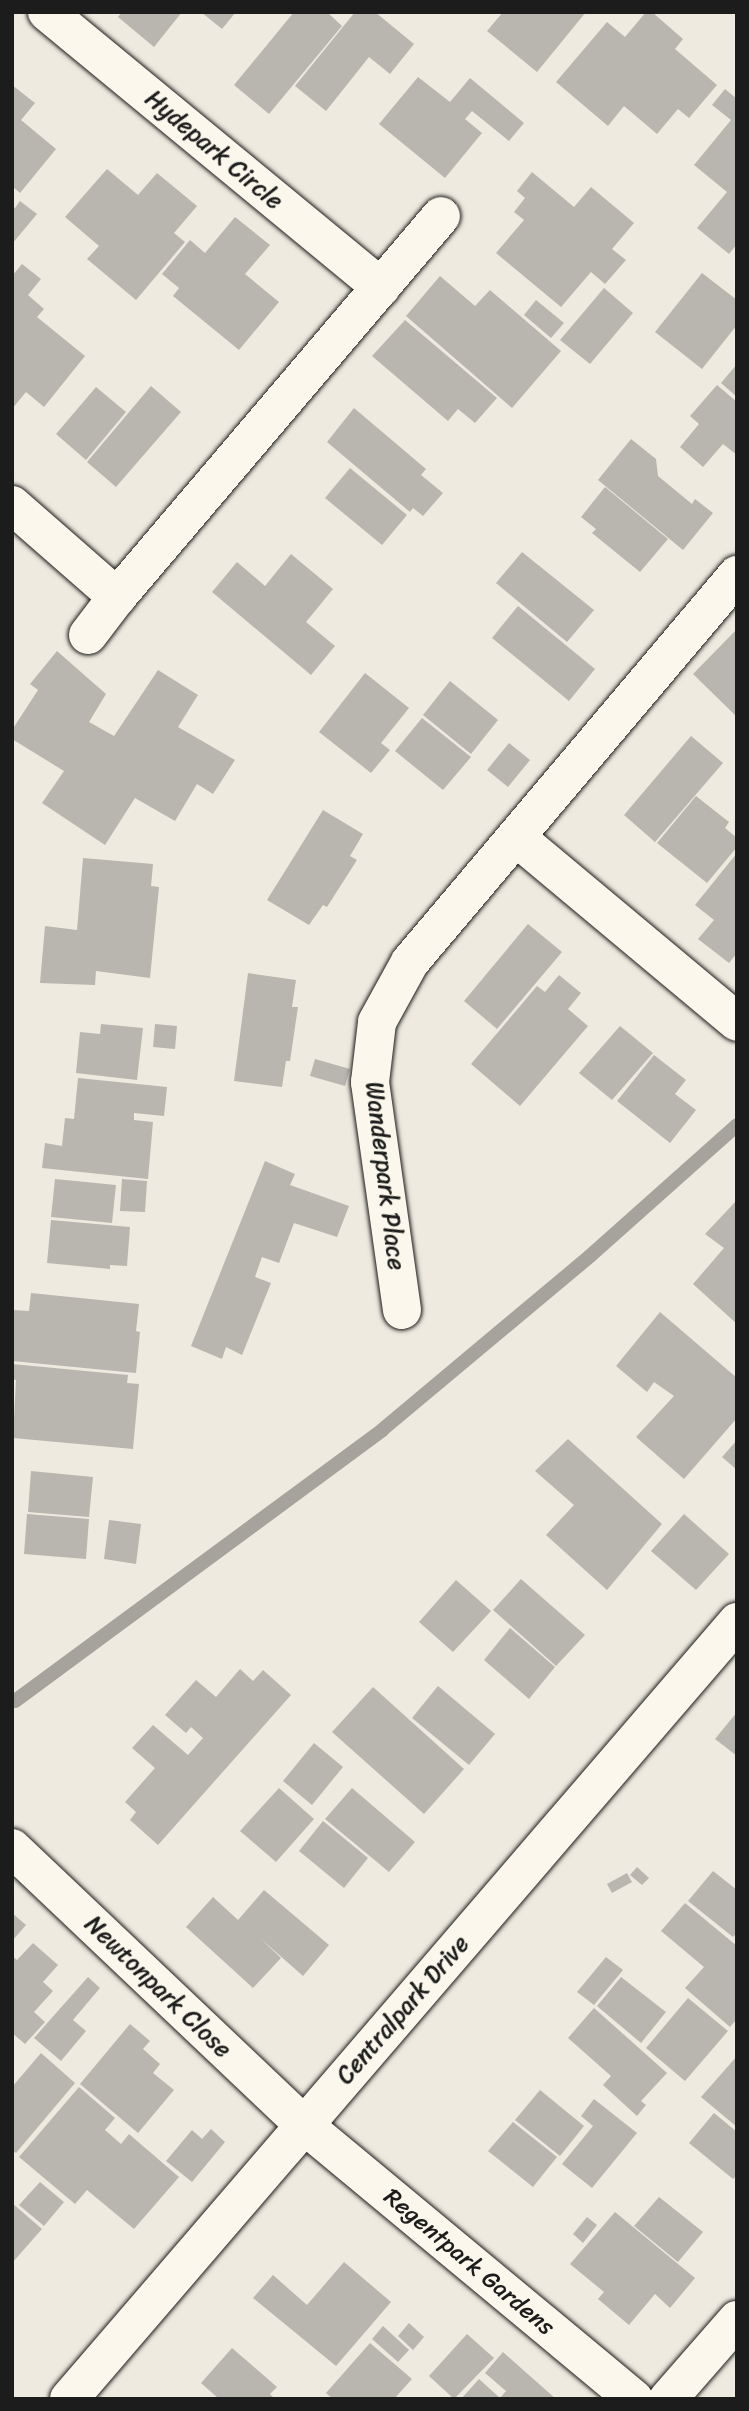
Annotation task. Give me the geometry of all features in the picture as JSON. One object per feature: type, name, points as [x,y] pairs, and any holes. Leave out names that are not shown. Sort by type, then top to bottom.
[{"type":"street","name":"Hydepark Circle","points":[[47,12],[381,287]]},
{"type":"street","points":[[88,635],[117,597],[441,216]]},
{"type":"street","points":[[12,505],[117,597]]},
{"type":"street","name":"Wanderpark Place","points":[[402,1310],[370,1082],[377,1022],[411,962],[737,575]]},
{"type":"street","points":[[516,837],[737,1022]]},
{"type":"street","name":"Centralpark Drive","points":[[69,2399],[737,1622]]},
{"type":"street","name":"Newtonpark Close","points":[[12,1848],[304,2125]]},
{"type":"street","name":"Regentpark Gardens","points":[[304,2125],[634,2399]]},
{"type":"street","points":[[668,2399],[737,2320]]},
{"type":"building","points":[[122,12],[182,12],[154,47],[118,17]]},
{"type":"building","points":[[201,12],[236,12],[222,29]]},
{"type":"building","points":[[294,12],[327,12],[342,26],[269,114],[234,85]]},
{"type":"building","points":[[355,12],[375,12],[414,44],[390,74],[369,57],[326,111],[295,86]]},
{"type":"building","points":[[503,12],[586,12],[537,72],[487,31]]},
{"type":"building","points":[[646,12],[652,12],[683,39],[675,49],[717,85],[689,118],[678,109],[657,134],[624,106],[608,126],[556,82],[607,22],[625,37]]},
{"type":"building","points":[[418,77],[450,102],[470,78],[524,123],[509,141],[472,111],[465,119],[482,133],[445,178],[379,124]]},
{"type":"building","points":[[12,85],[35,103],[21,120],[56,149],[20,193],[12,186]]},
{"type":"building","points":[[725,89],[737,99],[737,244],[729,254],[697,228],[727,192],[694,165],[731,120],[712,105]]},
{"type":"building","points":[[107,169],[138,195],[157,173],[197,206],[174,233],[185,242],[136,300],[87,259],[99,246],[65,217]]},
{"type":"building","points":[[532,172],[574,207],[591,187],[634,223],[612,249],[626,260],[605,284],[591,272],[561,307],[496,253],[524,220],[514,212],[525,198],[517,191]]},
{"type":"building","points":[[20,201],[37,214],[12,244],[12,206],[15,208]]},
{"type":"building","points":[[235,217],[270,245],[245,274],[279,302],[239,350],[173,296],[179,288],[162,274],[190,240],[205,253]]},
{"type":"building","points":[[22,264],[41,279],[28,295],[44,309],[37,317],[85,356],[44,407],[26,392],[12,409],[12,276]]},
{"type":"building","points":[[702,273],[737,300],[737,325],[702,369],[655,332]]},
{"type":"building","points":[[440,276],[475,306],[490,290],[561,351],[512,408],[406,316]]},
{"type":"building","points":[[604,288],[633,313],[590,364],[560,340]]},
{"type":"building","points":[[536,300],[564,323],[551,338],[524,315]]},
{"type":"building","points":[[405,320],[497,398],[475,423],[458,409],[448,421],[372,356]]},
{"type":"building","points":[[737,364],[737,397],[721,383]]},
{"type":"building","points":[[717,385],[737,402],[737,455],[723,444],[703,467],[680,447],[699,424],[690,416]]},
{"type":"building","points":[[151,386],[181,412],[116,487],[87,462]]},
{"type":"building","points":[[96,387],[126,412],[86,460],[56,434]]},
{"type":"building","points":[[354,408],[426,469],[421,475],[443,493],[423,516],[413,508],[410,512],[327,442]]},
{"type":"building","points":[[631,439],[656,459],[658,476],[692,504],[695,499],[713,513],[683,550],[598,480]]},
{"type":"building","points":[[350,468],[407,515],[382,545],[325,498]]},
{"type":"building","points":[[605,487],[668,539],[640,572],[592,533],[596,529],[581,517]]},
{"type":"building","points":[[522,552],[594,610],[567,642],[496,583]]},
{"type":"building","points":[[291,554],[333,589],[306,622],[335,646],[311,675],[212,592],[237,562],[265,586]]},
{"type":"building","points":[[518,606],[595,669],[569,701],[492,638]]},
{"type":"building","points":[[737,629],[737,717],[693,674]]},
{"type":"building","points":[[57,651],[106,694],[89,722],[114,736],[158,670],[198,695],[178,727],[235,760],[213,794],[197,784],[175,821],[135,798],[105,845],[42,803],[64,771],[12,739],[12,730],[38,690],[30,684]]},
{"type":"building","points":[[365,673],[409,708],[381,743],[390,750],[371,773],[319,732]]},
{"type":"building","points":[[450,681],[498,720],[471,754],[423,715]]},
{"type":"building","points":[[422,718],[471,757],[443,790],[395,751]]},
{"type":"building","points":[[691,736],[723,763],[655,842],[624,815]]},
{"type":"building","points":[[509,743],[530,760],[508,787],[487,770]]},
{"type":"building","points":[[696,796],[729,822],[725,828],[737,838],[737,847],[707,883],[657,843]]},
{"type":"building","points":[[323,810],[363,834],[350,856],[357,860],[327,907],[323,905],[309,925],[267,900]]},
{"type":"building","points":[[737,853],[737,953],[729,963],[698,939],[714,920],[695,905]]},
{"type":"building","points":[[83,858],[153,864],[151,886],[159,887],[150,978],[96,971],[95,985],[40,983],[45,926],[77,930]]},
{"type":"building","points":[[528,924],[562,952],[497,1029],[464,1001]]},
{"type":"building","points":[[248,973],[296,980],[292,1007],[298,1007],[290,1061],[286,1061],[282,1087],[234,1081]]},
{"type":"building","points":[[559,975],[581,993],[568,1009],[588,1026],[520,1106],[471,1064],[537,986],[545,992]]},
{"type":"building","points":[[101,1024],[143,1028],[137,1080],[76,1073],[80,1032],[100,1034]]},
{"type":"building","points":[[155,1024],[177,1026],[175,1049],[153,1047]]},
{"type":"building","points":[[620,1026],[653,1053],[612,1100],[579,1073]]},
{"type":"building","points":[[654,1055],[686,1080],[675,1094],[696,1110],[670,1143],[617,1101]]},
{"type":"building","points":[[315,1059],[350,1069],[345,1086],[310,1076]]},
{"type":"building","points":[[78,1078],[167,1087],[164,1116],[134,1113],[134,1120],[153,1122],[148,1179],[42,1168],[45,1143],[62,1146],[65,1118],[74,1119]]},
{"type":"building","points":[[265,1161],[295,1174],[290,1185],[349,1206],[337,1237],[294,1223],[279,1263],[262,1257],[255,1277],[271,1283],[242,1355],[226,1347],[222,1359],[191,1346]]},
{"type":"building","points":[[55,1179],[116,1185],[112,1223],[51,1217]]},
{"type":"building","points":[[122,1179],[147,1181],[145,1212],[120,1211]]},
{"type":"building","points":[[737,1200],[737,1324],[693,1284],[724,1248],[705,1234]]},
{"type":"building","points":[[51,1220],[130,1227],[127,1266],[110,1265],[110,1269],[47,1263]]},
{"type":"building","points":[[31,1293],[139,1304],[136,1331],[140,1332],[136,1373],[12,1361],[12,1310],[29,1311]]},
{"type":"building","points":[[660,1312],[737,1378],[737,1418],[684,1479],[636,1437],[674,1396],[654,1382],[647,1392],[616,1366]]},
{"type":"building","points":[[12,1364],[128,1375],[127,1383],[139,1384],[133,1449],[13,1438],[16,1380],[12,1379]]},
{"type":"building","points":[[568,1439],[662,1524],[607,1590],[546,1535],[574,1505],[535,1471]]},
{"type":"building","points":[[737,1440],[737,1470],[722,1457]]},
{"type":"building","points":[[31,1471],[93,1477],[89,1517],[28,1512]]},
{"type":"building","points":[[27,1514],[89,1519],[86,1559],[24,1554]]},
{"type":"building","points":[[684,1514],[729,1554],[696,1590],[651,1551]]},
{"type":"building","points":[[109,1520],[141,1524],[136,1564],[104,1559]]},
{"type":"building","points":[[521,1579],[585,1635],[556,1666],[493,1610]]},
{"type":"building","points":[[456,1580],[491,1611],[453,1652],[419,1622]]},
{"type":"building","points":[[510,1628],[555,1667],[529,1699],[484,1660]]},
{"type":"building","points":[[240,1669],[253,1681],[263,1670],[291,1695],[158,1845],[130,1820],[136,1812],[125,1802],[155,1768],[132,1748],[153,1725],[188,1755],[203,1738],[191,1727],[186,1733],[165,1715],[196,1680],[216,1697]]},
{"type":"building","points":[[438,1686],[495,1734],[469,1765],[412,1718]]},
{"type":"building","points":[[373,1687],[464,1769],[424,1814],[332,1732]]},
{"type":"building","points":[[737,1712],[737,1756],[715,1739]]},
{"type":"building","points":[[314,1743],[343,1767],[312,1805],[283,1781]]},
{"type":"building","points":[[279,1788],[314,1819],[276,1862],[240,1831]]},
{"type":"building","points":[[352,1788],[415,1842],[389,1872],[325,1819]]},
{"type":"building","points":[[323,1821],[368,1858],[344,1888],[299,1851]]},
{"type":"building","points":[[637,1867],[649,1878],[642,1885],[630,1875]]},
{"type":"building","points":[[713,1871],[737,1890],[737,1933],[733,1937],[688,1901]]},
{"type":"building","points":[[627,1873],[632,1882],[612,1893],[607,1884]]},
{"type":"building","points":[[264,1890],[329,1945],[303,1976],[260,1938],[281,1958],[253,1988],[186,1927],[213,1897],[238,1920]]},
{"type":"building","points":[[685,1903],[737,1946],[737,2019],[730,2027],[685,1988],[704,1967],[661,1931]]},
{"type":"building","points":[[12,1913],[26,1925],[12,1941]]},
{"type":"building","points":[[33,1943],[58,1965],[43,1982],[53,1991],[34,2012],[45,2022],[25,2044],[12,2033],[12,1956],[17,1960]]},
{"type":"building","points":[[606,1957],[623,1970],[594,2005],[577,1992]]},
{"type":"building","points":[[88,1977],[100,1988],[73,2020],[86,2031],[61,2061],[34,2038]]},
{"type":"building","points":[[621,1977],[666,2012],[641,2043],[597,2006]]},
{"type":"building","points":[[688,1998],[728,2031],[685,2081],[646,2048]]},
{"type":"building","points":[[594,2008],[667,2073],[641,2101],[646,2105],[637,2116],[603,2085],[611,2076],[568,2038]]},
{"type":"building","points":[[130,2024],[150,2041],[143,2049],[160,2064],[153,2073],[174,2090],[138,2133],[80,2084]]},
{"type":"building","points":[[41,2053],[75,2083],[16,2153],[12,2150],[12,2087]]},
{"type":"building","points":[[737,2056],[737,2127],[701,2097]]},
{"type":"building","points":[[79,2087],[115,2118],[105,2130],[121,2144],[129,2134],[179,2177],[134,2229],[87,2190],[75,2204],[19,2157]]},
{"type":"building","points":[[540,2090],[584,2126],[560,2156],[515,2120]]},
{"type":"building","points":[[594,2099],[637,2133],[592,2188],[562,2164],[593,2126],[581,2116]]},
{"type":"building","points":[[714,2113],[737,2132],[737,2175],[733,2179],[689,2143]]},
{"type":"building","points":[[513,2122],[557,2157],[533,2187],[488,2151]]},
{"type":"building","points":[[211,2129],[225,2142],[192,2182],[166,2161],[192,2130],[202,2139]]},
{"type":"building","points":[[40,2182],[64,2202],[44,2226],[19,2205]]},
{"type":"building","points":[[659,2197],[703,2232],[678,2262],[634,2226]]},
{"type":"building","points":[[12,2203],[42,2229],[12,2263]]},
{"type":"building","points":[[615,2212],[695,2278],[670,2308],[655,2294],[629,2325],[598,2299],[604,2292],[570,2264]]},
{"type":"building","points":[[587,2217],[597,2225],[583,2243],[573,2234]]},
{"type":"building","points":[[344,2262],[391,2302],[336,2366],[253,2298],[273,2275],[307,2305]]},
{"type":"building","points":[[409,2323],[424,2337],[413,2350],[398,2336]]},
{"type":"building","points":[[383,2326],[409,2350],[398,2362],[372,2339]]},
{"type":"building","points":[[467,2334],[494,2358],[454,2399],[429,2376]]},
{"type":"building","points":[[370,2343],[412,2379],[394,2399],[333,2399],[326,2393]]},
{"type":"building","points":[[232,2348],[277,2387],[270,2394],[275,2399],[219,2399],[201,2383]]},
{"type":"building","points":[[503,2352],[556,2399],[461,2399],[479,2379],[500,2398],[506,2391],[485,2373]]},
{"type":"waterway","points":[[15,1701],[382,1430],[590,1256],[737,1125]]}]
